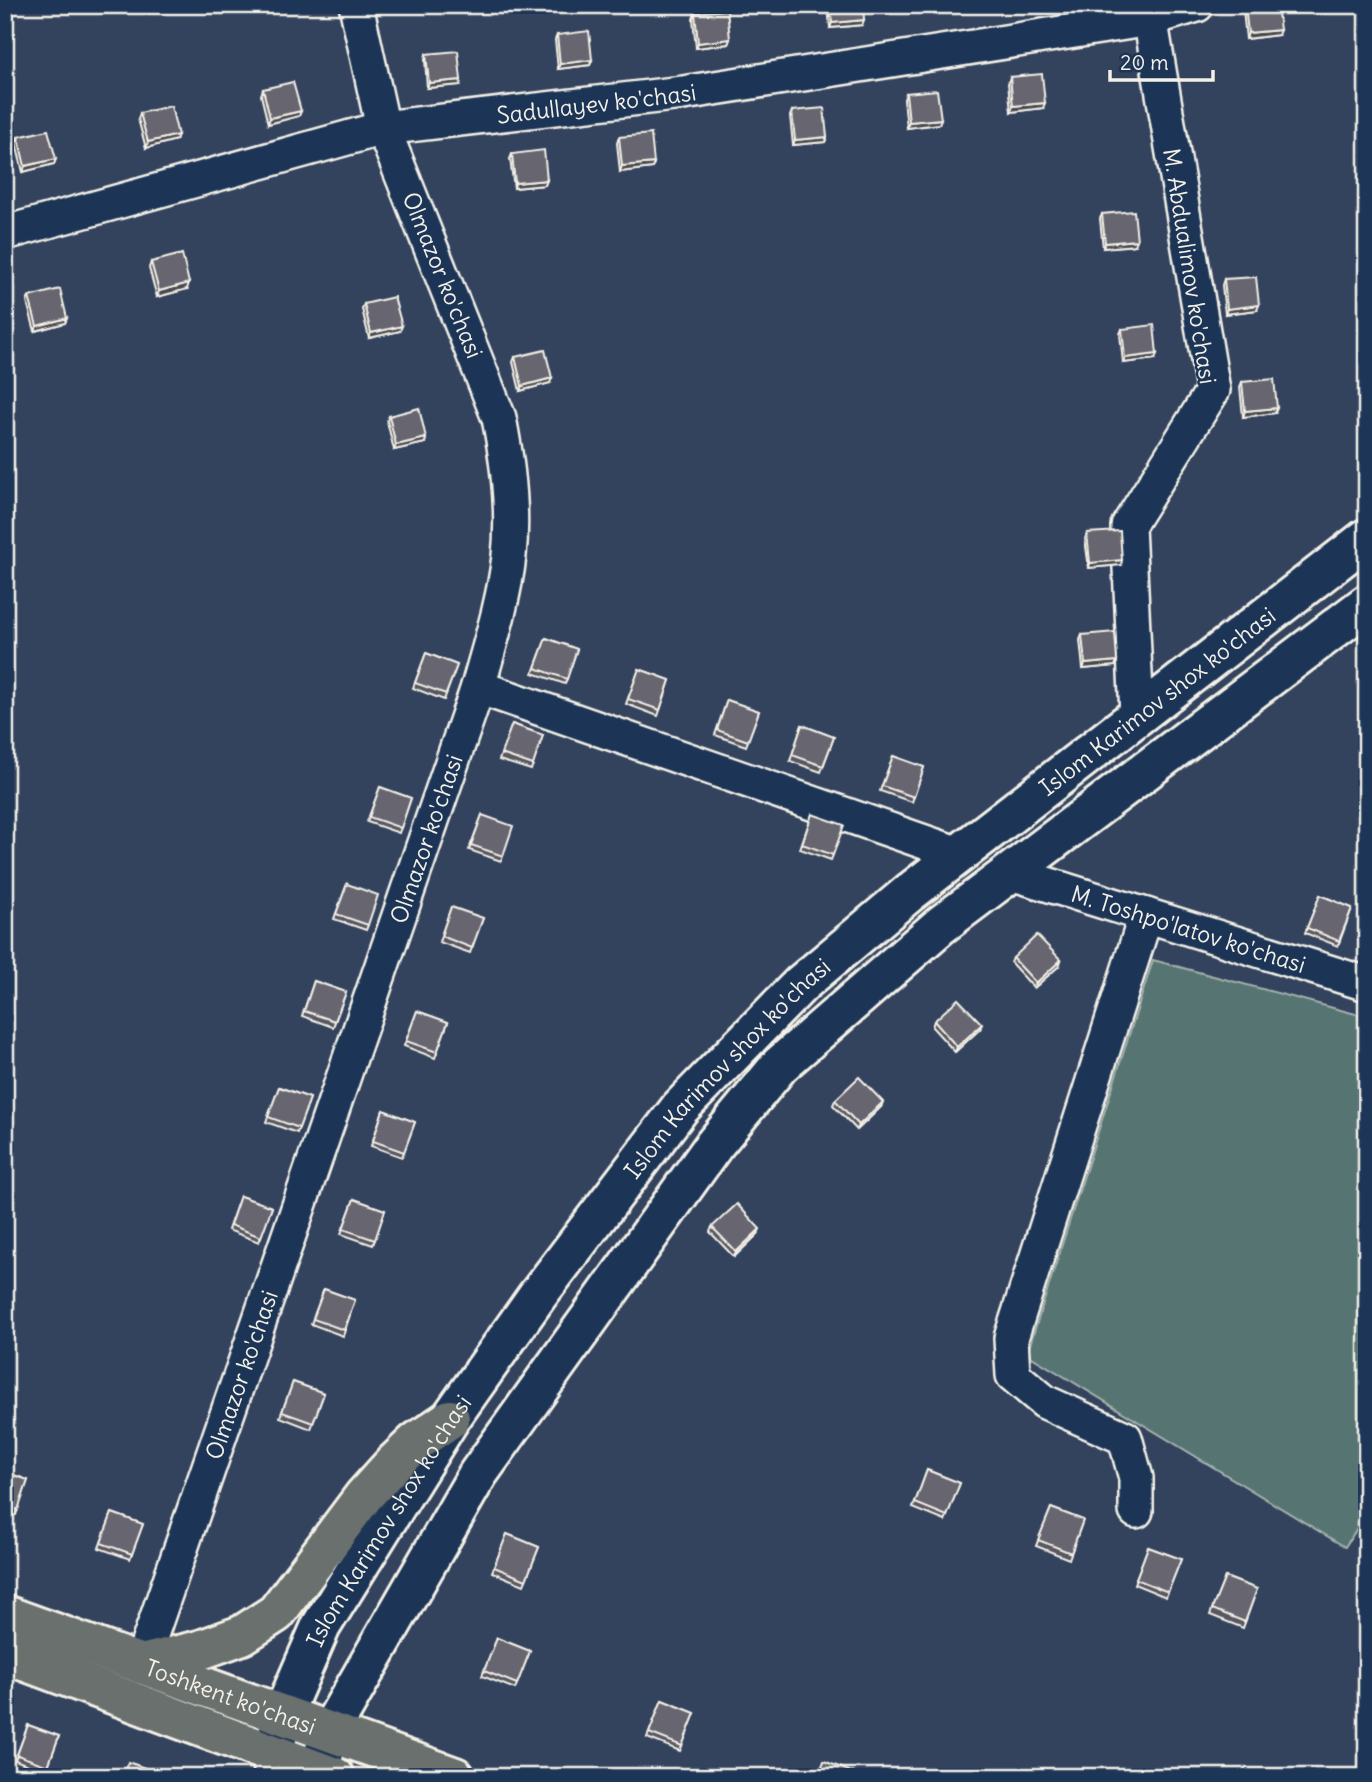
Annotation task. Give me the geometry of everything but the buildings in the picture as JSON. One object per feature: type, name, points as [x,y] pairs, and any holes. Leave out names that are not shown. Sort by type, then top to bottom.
[{"type":"main road","name":"Islom Karimov shox ko'chasi","points":[[274,1766],[282,1716],[321,1626],[450,1419],[537,1296],[688,1098],[801,984],[959,854],[1367,538]]},
{"type":"main road","name":"Islom Karimov shox ko'chasi","points":[[325,1775],[328,1733],[478,1474],[714,1145],[780,1065],[941,925],[1367,604]]},
{"type":"main road","points":[[141,1664],[200,1650],[242,1634],[276,1613],[364,1496],[416,1442],[450,1419]]},
{"type":"main road","name":"Toshkent ko'chasi","points":[[5,1615],[455,1777]]},
{"type":"main road","name":"Toshkent ko'chasi","points":[[5,1654],[274,1766],[325,1775]]},
{"type":"street","name":"Olmazor ko'chasi","points":[[141,1664],[478,687],[502,599],[509,556],[508,465],[499,418],[383,128],[356,5]]},
{"type":"street","name":"Sadullayev ko'chasi","points":[[5,233],[383,128],[683,93],[1197,5]]},
{"type":"street","name":"M. Abdualimov ko'chasi","points":[[1137,715],[1128,526],[1213,390],[1149,12]]},
{"type":"street","points":[[478,687],[959,854]]},
{"type":"street","name":"M. Toshpo'latov ko'chasi","points":[[1011,873],[1367,984]]},
{"type":"street","points":[[1136,1511],[1136,1478],[1125,1438],[1045,1402],[1013,1376],[1011,1338],[1146,915]]},
{"type":"green space","points":[[1153,960],[1367,1017],[1367,1513],[1345,1547],[1027,1354]]}]
